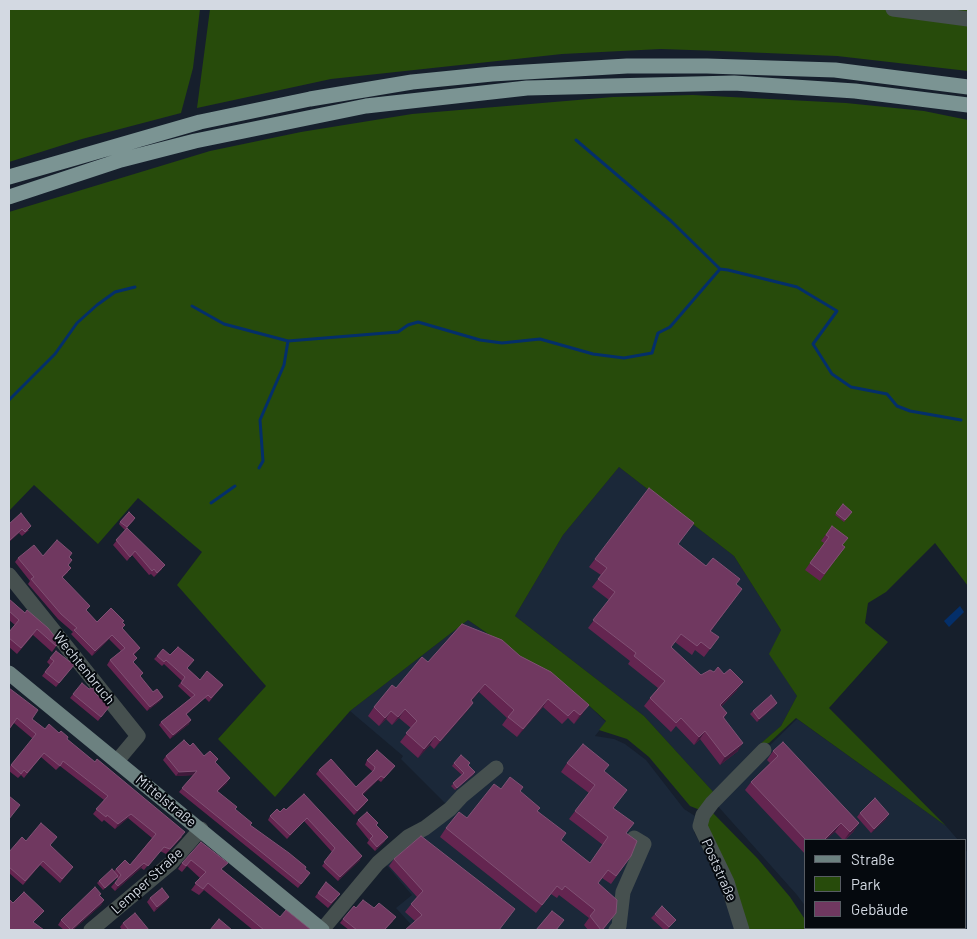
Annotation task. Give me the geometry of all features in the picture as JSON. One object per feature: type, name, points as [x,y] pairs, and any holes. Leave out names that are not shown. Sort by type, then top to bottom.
[{"type":"highway","points":[[9,177],[200,122],[310,99],[412,82],[492,74],[627,66],[707,66],[834,70],[968,87]]},
{"type":"highway","points":[[9,196],[121,160],[195,141],[366,106],[507,90],[640,84],[734,83],[855,91],[968,105]]},
{"type":"main road","name":"Mittelstraße","points":[[9,673],[322,930]]},
{"type":"street","points":[[893,9],[968,19]]},
{"type":"street","name":"Wechtenbruch","points":[[9,575],[138,736],[117,761]]},
{"type":"street","name":"Poststraße","points":[[742,930],[727,882],[700,826],[703,815],[725,789],[764,750]]},
{"type":"street","name":"Mittelstraße","points":[[322,930],[378,863],[408,837],[425,828],[450,809],[462,796],[496,768]]},
{"type":"street","name":"Lemper Straße","points":[[92,930],[171,863],[201,829]]},
{"type":"street","points":[[616,930],[619,926],[623,892],[644,844],[634,838]]},
{"type":"shaded area","points":[[619,467],[734,556],[781,630],[770,654],[797,696],[781,726],[760,745],[769,743],[716,795],[644,716],[515,616],[563,535]]},
{"type":"shaded area","points":[[468,620],[560,686],[564,682],[606,722],[595,736],[614,739],[625,744],[646,760],[684,809],[695,816],[694,832],[739,916],[742,930],[416,930],[396,908],[412,895],[383,861],[452,810],[401,759],[403,756],[350,711]]},
{"type":"shaded area","points":[[797,719],[946,826],[957,839],[804,839],[804,904],[716,804],[765,750]]},
{"type":"shaded area","points":[[967,852],[968,853],[968,930],[821,930],[967,929]]},
{"type":"green space","points":[[9,9],[200,9],[193,68],[181,113],[82,139],[9,162]]},
{"type":"green space","points":[[210,9],[968,9],[968,71],[837,56],[661,49],[562,54],[331,79],[197,108]]},
{"type":"green space","points":[[693,95],[846,103],[924,111],[968,120],[968,586],[935,543],[886,592],[868,603],[865,623],[888,642],[829,708],[946,826],[796,718],[769,743],[759,745],[781,726],[797,696],[769,654],[781,630],[734,556],[619,467],[563,535],[515,616],[644,716],[716,795],[700,810],[690,806],[649,757],[627,739],[599,730],[606,721],[564,683],[546,674],[468,620],[350,711],[275,797],[218,739],[266,686],[177,585],[202,552],[138,498],[98,544],[34,485],[9,511],[9,212],[210,151],[301,132],[412,114],[613,97]]},
{"type":"green space","points":[[713,813],[758,859],[790,897],[804,918],[804,929],[812,930],[748,930],[706,823]]},
{"type":"water","points":[[960,606],[964,612],[949,627],[944,621]]},
{"type":"building","points":[[649,488],[694,523],[678,544],[706,566],[713,558],[740,579],[736,584],[742,589],[710,631],[719,637],[710,649],[701,642],[697,646],[681,634],[671,647],[701,675],[710,670],[714,672],[718,667],[724,674],[730,669],[743,682],[720,705],[727,713],[723,717],[743,743],[725,757],[705,731],[699,737],[681,718],[676,723],[650,698],[665,681],[634,656],[636,653],[593,620],[615,592],[598,579],[607,568],[595,559]]},
{"type":"building","points":[[843,504],[852,512],[845,520],[836,513]]},
{"type":"building","points":[[129,512],[135,518],[127,527],[120,522]]},
{"type":"building","points":[[21,513],[31,526],[25,532],[22,529],[9,541],[9,524]]},
{"type":"building","points":[[832,526],[848,538],[842,545],[845,547],[824,574],[810,563],[829,537],[826,535]]},
{"type":"building","points":[[127,528],[165,565],[157,573],[154,569],[152,571],[135,551],[130,557],[116,540]]},
{"type":"building","points":[[57,540],[72,553],[69,557],[72,560],[68,565],[71,568],[62,577],[90,606],[86,610],[97,622],[111,608],[124,621],[122,622],[125,625],[122,628],[140,648],[133,654],[137,658],[133,662],[143,673],[140,676],[153,692],[157,689],[163,697],[150,707],[110,660],[125,648],[112,635],[95,651],[74,630],[77,628],[61,614],[31,579],[34,577],[18,558],[34,545],[43,556]]},
{"type":"building","points":[[9,599],[25,613],[27,610],[48,628],[59,642],[56,646],[37,629],[21,648],[9,638],[9,632],[19,620],[9,611]]},
{"type":"building","points":[[462,624],[502,640],[520,656],[551,672],[589,705],[580,715],[574,710],[568,716],[548,699],[523,729],[508,717],[514,710],[485,684],[471,700],[473,703],[440,741],[435,736],[424,749],[406,733],[417,721],[405,709],[398,717],[391,711],[385,718],[374,707],[392,685],[396,688],[422,657],[428,662]]},
{"type":"building","points":[[178,647],[194,660],[187,668],[200,680],[207,671],[223,685],[211,698],[208,695],[186,714],[191,720],[173,735],[161,722],[195,695],[181,683],[185,677],[166,660],[164,662],[157,656],[163,649],[170,655]]},
{"type":"building","points":[[56,651],[74,665],[59,683],[45,672],[54,661],[50,658]]},
{"type":"building","points":[[82,683],[89,689],[93,688],[95,693],[109,707],[101,717],[73,694]]},
{"type":"building","points":[[9,688],[38,710],[32,719],[45,729],[49,724],[59,733],[61,731],[68,737],[67,739],[95,762],[97,759],[185,832],[170,849],[164,847],[148,866],[144,863],[118,886],[115,883],[121,875],[116,869],[125,860],[130,865],[156,834],[131,814],[118,824],[107,815],[106,817],[96,809],[108,796],[63,761],[60,766],[44,753],[27,773],[24,770],[21,774],[11,765],[36,734],[17,718],[9,729]]},
{"type":"building","points":[[771,695],[777,703],[759,719],[753,711]]},
{"type":"building","points":[[184,740],[190,746],[193,743],[204,756],[210,751],[218,759],[215,762],[230,778],[217,791],[237,807],[235,809],[252,823],[250,825],[306,867],[305,869],[310,873],[301,884],[182,788],[197,771],[179,772],[166,756]]},
{"type":"building","points":[[783,742],[859,823],[850,832],[841,823],[825,839],[805,839],[751,782],[778,756],[773,751]]},
{"type":"building","points":[[583,744],[609,765],[604,771],[627,790],[613,808],[634,823],[626,833],[637,841],[631,856],[616,876],[608,870],[598,883],[617,900],[616,913],[602,930],[590,916],[595,910],[565,886],[562,890],[557,886],[542,905],[446,828],[459,812],[467,818],[494,784],[501,789],[510,777],[523,787],[520,791],[540,808],[537,811],[566,833],[561,840],[590,863],[608,837],[575,811],[595,785],[567,763]]},
{"type":"building","points":[[377,750],[395,766],[384,778],[381,776],[362,794],[368,800],[357,811],[319,770],[331,759],[356,787],[374,770],[375,767],[367,760]]},
{"type":"building","points":[[461,755],[470,763],[468,765],[475,772],[457,788],[453,783],[464,773],[454,763]]},
{"type":"building","points":[[304,794],[362,856],[340,877],[324,862],[335,848],[307,818],[290,835],[270,816],[277,809],[280,812],[284,808],[286,810]]},
{"type":"building","points":[[9,796],[20,805],[9,819]]},
{"type":"building","points":[[875,798],[889,814],[874,829],[860,813]]},
{"type":"building","points":[[367,812],[388,837],[377,847],[370,839],[373,836],[358,820]]},
{"type":"building","points":[[41,823],[57,837],[50,845],[73,867],[62,879],[43,861],[25,881],[9,867],[9,852],[22,837],[26,841]]},
{"type":"building","points":[[421,836],[515,909],[499,930],[405,930],[422,915],[411,904],[423,891],[394,859]]},
{"type":"building","points":[[201,842],[228,863],[221,869],[280,917],[286,910],[311,930],[264,930],[208,883],[203,889],[195,883],[206,872],[191,860],[186,866],[182,863]]},
{"type":"building","points":[[112,869],[118,876],[105,888],[99,881]]},
{"type":"building","points":[[326,882],[340,894],[331,903],[318,893]]},
{"type":"building","points":[[95,887],[104,900],[71,930],[61,920]]},
{"type":"building","points":[[162,888],[169,897],[157,907],[150,898]]},
{"type":"building","points":[[24,892],[44,911],[33,922],[44,930],[11,930],[9,928],[9,899],[13,903]]},
{"type":"building","points":[[363,900],[374,908],[379,903],[396,917],[384,930],[357,930],[343,919],[354,906],[356,908]]},
{"type":"building","points":[[662,906],[676,920],[669,927],[655,914]]},
{"type":"building","points":[[552,911],[564,920],[556,930],[536,930]]},
{"type":"building","points":[[135,913],[149,930],[129,930],[123,923]]},
{"type":"building","points":[[219,919],[232,930],[210,930]]},
{"type":"waterway","points":[[576,140],[671,221],[720,269]]},
{"type":"waterway","points":[[192,306],[224,324],[288,341],[398,332],[408,325],[418,322],[480,340],[502,343],[540,339],[593,354],[624,358],[652,353],[658,333],[670,327],[720,269],[728,270],[797,287],[837,311],[813,344],[832,374],[851,387],[887,394],[897,406],[910,411],[961,420]]},
{"type":"waterway","points":[[9,400],[55,354],[77,323],[97,305],[115,292],[135,287]]},
{"type":"waterway","points":[[259,468],[263,461],[260,420],[284,365],[288,341]]},
{"type":"waterway","points":[[211,503],[235,486]]}]
